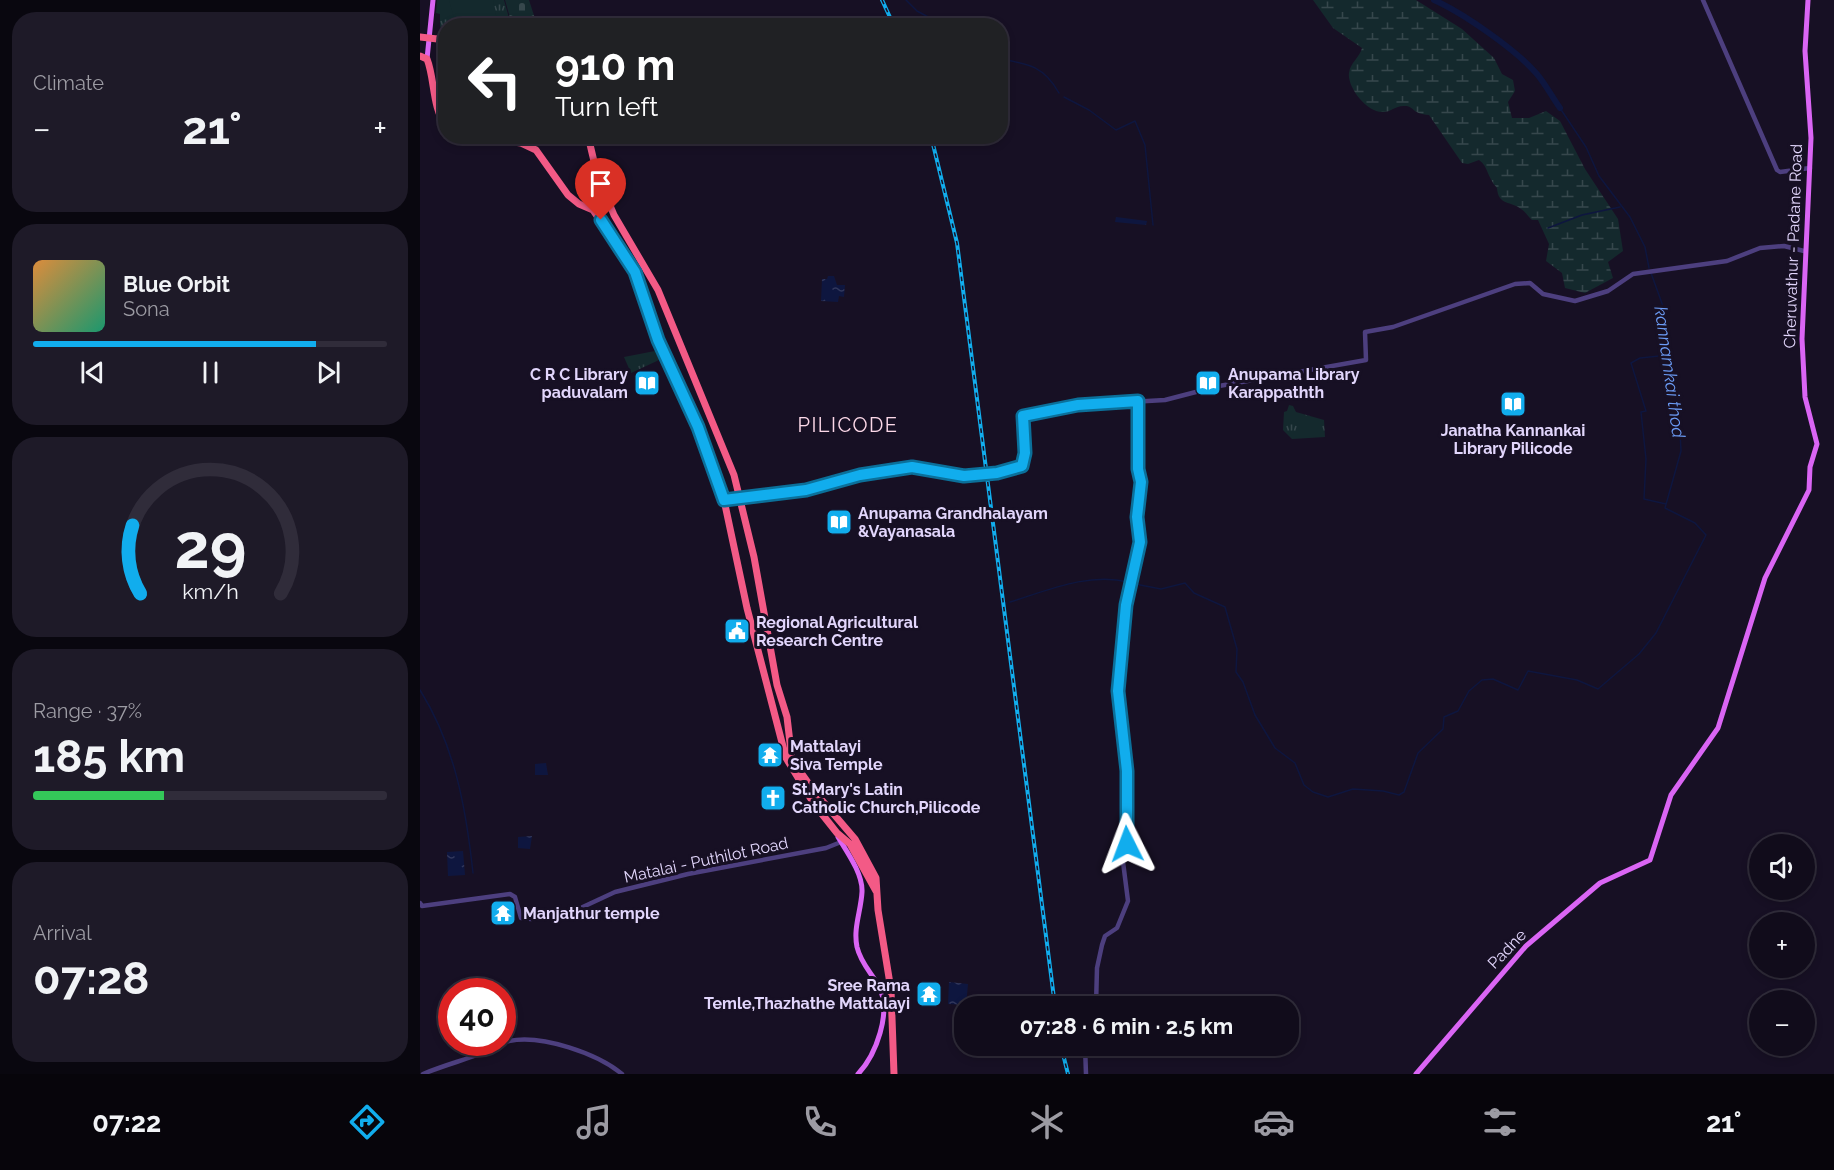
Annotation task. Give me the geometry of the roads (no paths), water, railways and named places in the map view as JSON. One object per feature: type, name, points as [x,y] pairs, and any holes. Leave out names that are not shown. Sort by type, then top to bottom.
[{"type":"highway","points":[[420,37],[438,39]]},
{"type":"highway","points":[[423,58],[438,108]]},
{"type":"highway","points":[[523,144],[536,150],[568,195],[579,204],[593,210],[635,272],[658,340],[698,427],[724,500],[780,742],[802,786],[837,833],[850,844],[876,891]]},
{"type":"highway","points":[[590,144],[597,174],[614,215],[658,290],[723,444],[740,497],[777,685],[787,717],[792,760],[814,791],[855,838],[876,878],[891,990],[894,1074]]},
{"type":"main road","points":[[423,58],[429,37],[433,0]]},
{"type":"main road","name":"Cheruvathur - Padane Road","points":[[1636,866],[1650,860],[1671,795],[1718,728],[1765,578],[1809,490],[1810,467],[1817,444],[1808,415],[1803,379],[1804,251],[1810,168],[1810,117],[1804,51],[1808,0]]},
{"type":"main road","points":[[837,833],[862,889],[855,935],[858,950],[866,970],[879,987],[883,1003],[882,1024],[872,1052],[858,1074]]},
{"type":"main road","name":"Padne","points":[[1416,1074],[1526,946],[1600,883],[1636,866]]},
{"type":"street","points":[[1702,0],[1777,170],[1780,172],[1810,168]]},
{"type":"street","points":[[724,500],[806,490],[860,475],[912,467],[964,476],[997,473],[1022,466],[1025,453],[1023,416],[1078,405],[1164,400],[1219,386],[1366,360],[1365,333],[1393,327],[1515,284],[1530,283],[1543,294],[1575,301],[1608,291],[1633,274],[1718,263],[1760,248],[1784,246],[1804,251]]},
{"type":"street","points":[[1096,996],[1096,979],[1102,945],[1105,936],[1117,928],[1128,894],[1122,854],[1127,844],[1127,771],[1118,691],[1126,605],[1140,542],[1137,517],[1141,482],[1138,469],[1138,401]]},
{"type":"street","name":"Matalai - Puthilot Road","points":[[420,903],[422,906],[513,895],[517,901],[520,918],[531,919],[575,911],[615,892],[688,874],[826,848],[842,842]]},
{"type":"street","points":[[423,1074],[478,1055],[507,1041],[519,1040],[543,1041],[607,1061],[622,1074]]},
{"type":"street","points":[[1085,1056],[1086,1074]]},
{"type":"water","points":[[1116,217],[1147,221],[1146,225],[1115,222]]},
{"type":"water","points":[[828,276],[834,276],[837,285],[845,285],[844,297],[839,296],[838,302],[821,301],[822,279],[827,279]]},
{"type":"water","points":[[546,763],[548,775],[535,775],[535,764]]},
{"type":"water","points":[[532,836],[530,849],[518,848],[518,837]]},
{"type":"water","points":[[463,851],[465,875],[448,876],[447,852]]},
{"type":"water","points":[[949,982],[968,984],[967,996],[954,996],[954,1004],[948,1004]]},
{"type":"waterway","points":[[906,0],[917,11],[930,18]]},
{"type":"waterway","points":[[1434,0],[1473,22],[1515,53],[1539,77],[1560,108]]},
{"type":"waterway","points":[[1008,61],[1035,68],[1048,77],[1059,93]]},
{"type":"waterway","points":[[1064,97],[1089,110],[1116,130],[1135,121],[1145,145],[1153,225]]},
{"type":"waterway","name":"kannamkai thod","points":[[1560,108],[1586,147],[1599,176],[1630,217],[1645,247],[1649,268]]},
{"type":"waterway","points":[[1548,228],[1582,215],[1620,207]]},
{"type":"waterway","points":[[1135,584],[1161,589],[1185,583],[1194,593],[1225,607],[1237,649],[1236,672],[1243,682],[1255,715],[1275,748],[1295,763],[1304,785],[1313,792],[1328,797],[1353,789],[1383,791],[1399,795],[1404,792],[1418,753],[1443,729],[1444,717],[1458,711],[1469,691],[1482,680],[1493,679],[1518,690],[1528,671],[1577,680],[1598,689],[1639,654],[1656,633],[1706,535],[1695,523],[1665,508],[1681,451],[1679,414],[1669,372],[1664,309],[1651,273]]},
{"type":"waterway","points":[[1666,504],[1644,499],[1646,459],[1641,412],[1646,411],[1631,363],[1640,358],[1669,355]]},
{"type":"waterway","points":[[1010,602],[1083,581],[1098,579],[1128,582]]},
{"type":"waterway","points":[[420,690],[442,733],[457,778],[467,825],[473,873]]},
{"type":"railway","points":[[882,0],[890,18]]},
{"type":"railway","points":[[933,144],[957,243],[1054,996]]},
{"type":"railway","points":[[1064,1056],[1068,1074]]},
{"type":"place","name":"C R C Library paduvalam","points":[[647,383]]},
{"type":"place","name":"Anupama Library Karappathth","points":[[1208,383]]},
{"type":"place","name":"Janatha Kannankai Library Pilicode","points":[[1513,404]]},
{"type":"place","name":"Anupama Grandhalayam &Vayanasala","points":[[839,522]]},
{"type":"place","name":"Regional Agricultural Research Centre","points":[[737,631]]},
{"type":"place","name":"Mattalayi Siva Temple","points":[[770,755]]},
{"type":"place","name":"St.Mary's Latin Catholic Church,Pilicode","points":[[773,798]]},
{"type":"place","name":"Manjathur temple","points":[[503,913]]},
{"type":"place","name":"Sree Rama Temle,Thazhathe Mattalayi","points":[[929,994]]},
{"type":"district","name":"PILICODE","points":[[848,425]]}]
